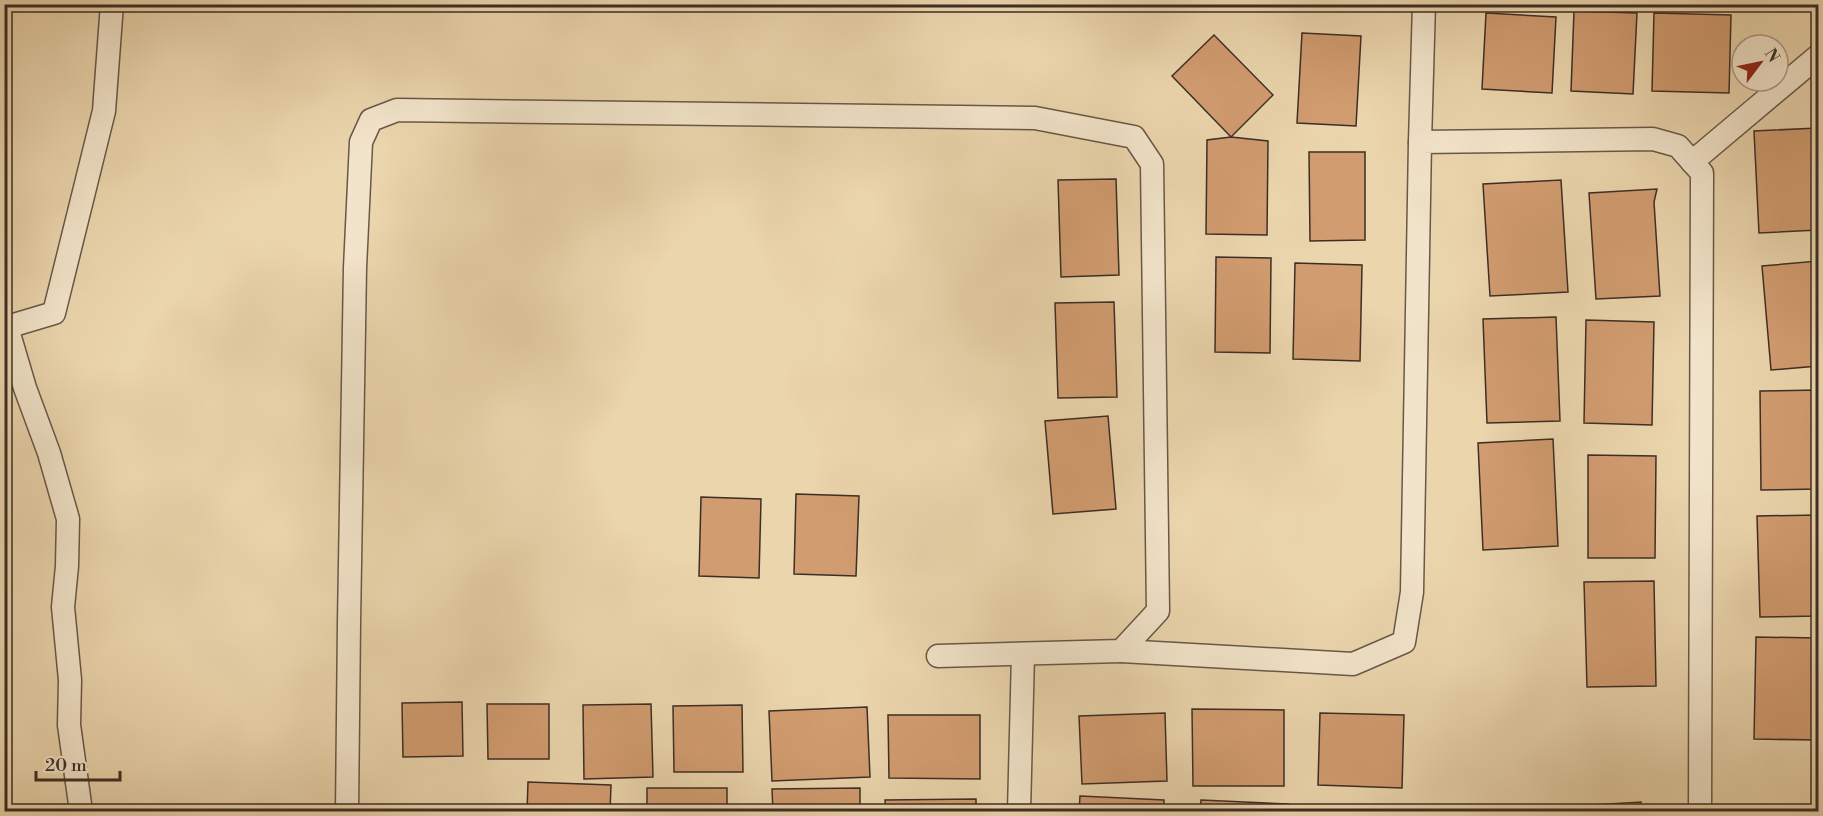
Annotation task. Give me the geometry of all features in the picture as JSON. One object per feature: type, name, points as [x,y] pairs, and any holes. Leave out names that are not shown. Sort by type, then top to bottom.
[{"type":"street","points":[[78,812],[80,804],[69,724],[70,680],[63,607],[68,519],[49,453],[25,388],[6,325],[54,313],[104,111],[112,4]]},
{"type":"street","points":[[938,656],[1121,651],[1353,664],[1404,642],[1412,592],[1420,142],[1425,4]]},
{"type":"street","points":[[1692,162],[1818,56]]},
{"type":"street","points":[[348,812],[355,268],[361,142],[371,120],[397,110],[1035,118],[1134,137],[1152,164],[1158,611],[1121,651]]},
{"type":"street","points":[[1420,142],[1653,139],[1678,146],[1702,172],[1700,812]]},
{"type":"street","points":[[1019,812],[1023,654]]},
{"type":"building","points":[[1574,11],[1637,13],[1633,94],[1571,91]]},
{"type":"building","points":[[1486,13],[1556,17],[1552,93],[1482,89]]},
{"type":"building","points":[[1654,13],[1731,15],[1729,93],[1652,91]]},
{"type":"building","points":[[1302,33],[1361,36],[1356,126],[1297,123]]},
{"type":"building","points":[[1214,35],[1273,95],[1231,137],[1172,76]]},
{"type":"building","points":[[1818,128],[1818,230],[1759,233],[1754,131]]},
{"type":"building","points":[[1231,137],[1268,141],[1267,235],[1206,234],[1207,140]]},
{"type":"building","points":[[1309,152],[1365,152],[1365,240],[1310,241]]},
{"type":"building","points":[[1116,179],[1119,275],[1061,277],[1058,180]]},
{"type":"building","points":[[1561,180],[1568,292],[1490,296],[1483,184]]},
{"type":"building","points":[[1657,189],[1654,202],[1660,296],[1596,299],[1589,193]]},
{"type":"building","points":[[1216,257],[1271,258],[1270,353],[1215,352]]},
{"type":"building","points":[[1818,261],[1818,366],[1771,370],[1762,266]]},
{"type":"building","points":[[1295,263],[1362,265],[1360,361],[1293,359]]},
{"type":"building","points":[[1114,302],[1117,397],[1058,398],[1055,303]]},
{"type":"building","points":[[1556,317],[1560,421],[1487,423],[1483,319]]},
{"type":"building","points":[[1586,320],[1654,322],[1652,425],[1584,423]]},
{"type":"building","points":[[1818,390],[1818,489],[1761,490],[1760,391]]},
{"type":"building","points":[[1108,416],[1116,509],[1053,514],[1045,421]]},
{"type":"building","points":[[1553,439],[1558,546],[1483,550],[1478,443]]},
{"type":"building","points":[[1588,455],[1656,456],[1655,558],[1588,558]]},
{"type":"building","points":[[796,494],[859,496],[856,576],[794,574]]},
{"type":"building","points":[[701,497],[761,499],[759,578],[699,576]]},
{"type":"building","points":[[1818,515],[1818,616],[1760,617],[1757,516]]},
{"type":"building","points":[[1654,581],[1656,686],[1587,687],[1584,582]]},
{"type":"building","points":[[1756,637],[1818,638],[1818,740],[1754,739]]},
{"type":"building","points":[[462,702],[463,756],[403,757],[402,703]]},
{"type":"building","points":[[487,704],[549,704],[549,759],[488,759]]},
{"type":"building","points":[[651,704],[653,777],[584,779],[583,705]]},
{"type":"building","points":[[742,705],[743,772],[674,772],[673,706]]},
{"type":"building","points":[[867,707],[870,777],[772,781],[769,711]]},
{"type":"building","points":[[1192,709],[1284,710],[1284,786],[1193,786]]},
{"type":"building","points":[[1165,713],[1167,781],[1082,784],[1079,716]]},
{"type":"building","points":[[1320,713],[1404,715],[1402,788],[1318,785]]},
{"type":"building","points":[[888,715],[980,715],[980,779],[889,778]]},
{"type":"building","points":[[528,782],[611,785],[610,812],[527,812]]},
{"type":"building","points":[[647,788],[727,788],[727,812],[647,812]]},
{"type":"building","points":[[860,788],[860,812],[773,812],[772,789]]},
{"type":"building","points":[[1080,796],[1164,800],[1164,812],[1079,812]]},
{"type":"building","points":[[976,799],[976,812],[886,812],[885,800]]},
{"type":"building","points":[[1201,800],[1288,804],[1288,812],[1200,812]]},
{"type":"building","points":[[1641,802],[1641,812],[1558,812],[1557,807]]},
{"type":"building","points":[[1402,805],[1402,812],[1313,812],[1313,807]]},
{"type":"building","points":[[1535,809],[1535,812],[1443,811]]}]
